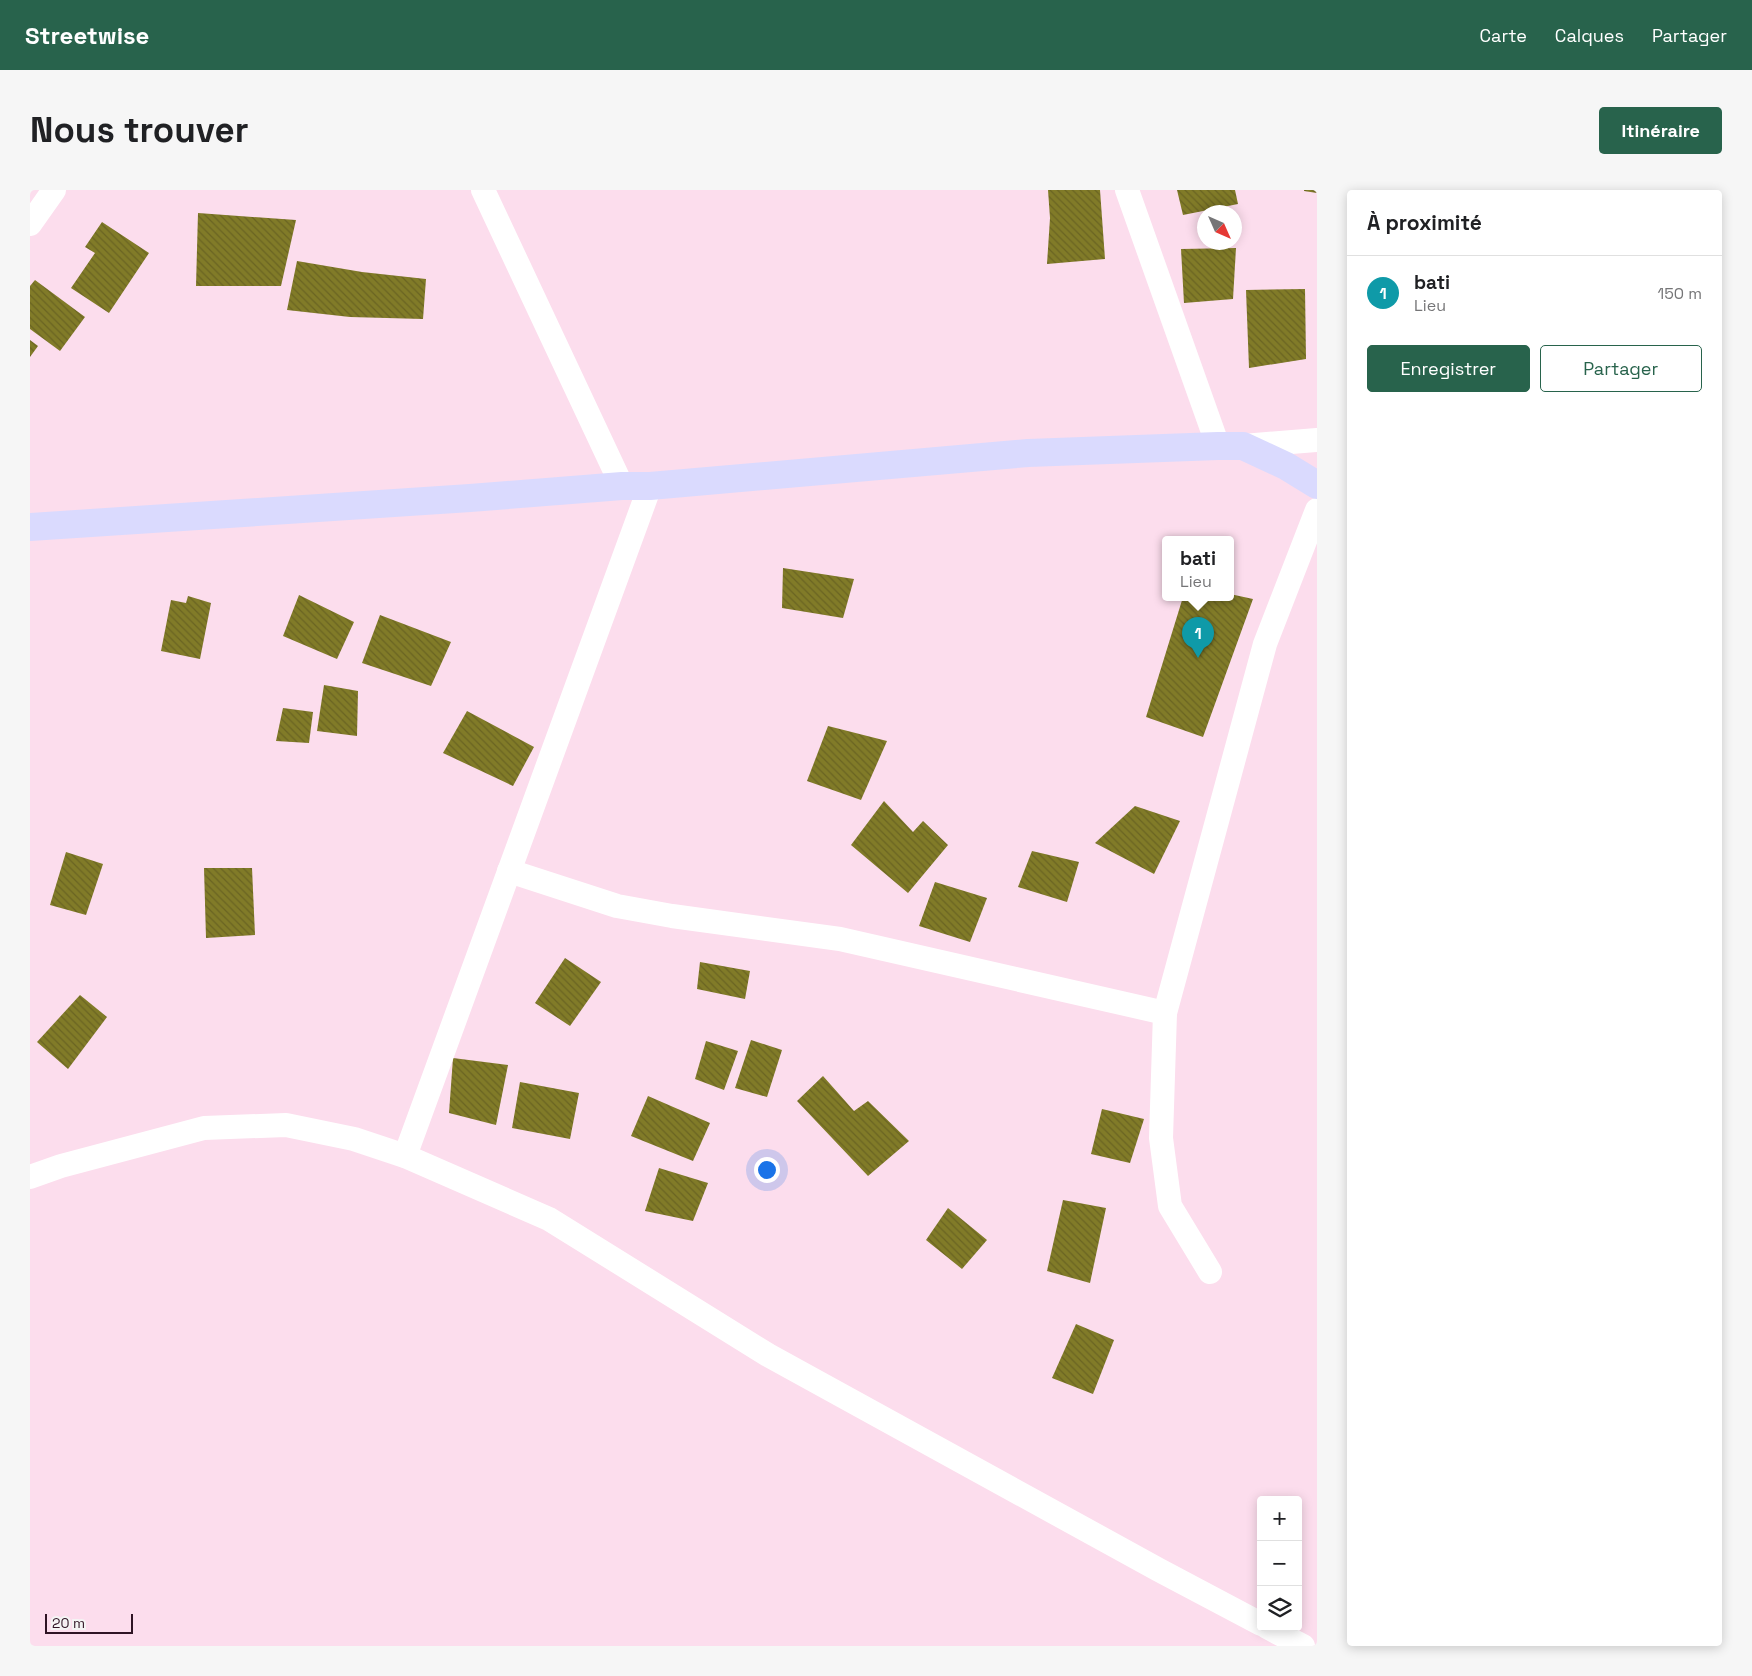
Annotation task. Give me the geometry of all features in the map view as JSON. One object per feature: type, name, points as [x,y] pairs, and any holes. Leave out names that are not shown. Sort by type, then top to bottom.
[{"type":"highway","points":[[30,527],[622,486],[650,486],[1028,453],[1230,446],[1286,466],[1317,484]]},
{"type":"street","points":[[483,190],[622,486]]},
{"type":"street","points":[[1127,190],[1230,446],[1317,440]]},
{"type":"street","points":[[405,1156],[650,486]]},
{"type":"street","points":[[1210,1272],[1170,1206],[1161,1138],[1165,1013],[1265,644],[1317,510]]},
{"type":"street","points":[[509,872],[617,906],[672,916],[840,939],[1165,1013]]},
{"type":"street","points":[[30,1177],[61,1166],[204,1128],[286,1124],[354,1139],[405,1156],[549,1219],[768,1355],[1158,1570],[1257,1622]]},
{"type":"street","points":[[1275,1631],[1303,1646]]},
{"type":"building","points":[[1048,190],[1100,190],[1105,259],[1047,264],[1050,218]]},
{"type":"building","points":[[1177,190],[1235,190],[1238,204],[1197,205],[1197,212],[1183,215]]},
{"type":"building","points":[[1317,190],[1317,193],[1304,191]]},
{"type":"building","points":[[198,213],[296,220],[281,286],[196,286]]},
{"type":"building","points":[[102,222],[149,253],[109,313],[71,288],[95,253],[85,247]]},
{"type":"building","points":[[1181,249],[1236,250],[1233,299],[1184,303]]},
{"type":"building","points":[[297,261],[362,272],[426,279],[423,319],[350,317],[287,310]]},
{"type":"building","points":[[35,280],[85,317],[60,351],[30,329],[30,286]]},
{"type":"building","points":[[1305,289],[1306,359],[1249,368],[1246,290]]},
{"type":"building","points":[[30,340],[38,346],[30,357]]},
{"type":"building","points":[[783,568],[854,579],[843,618],[782,608]]},
{"type":"building","points":[[299,595],[354,622],[337,659],[283,636]]},
{"type":"building","points":[[1234,595],[1253,599],[1203,737],[1146,717],[1182,601],[1234,601]]},
{"type":"building","points":[[188,596],[211,603],[200,659],[161,651],[171,600],[186,603]]},
{"type":"building","points":[[380,615],[451,642],[431,686],[362,663]]},
{"type":"building","points":[[324,685],[358,691],[357,736],[317,731]]},
{"type":"building","points":[[283,708],[313,712],[309,743],[276,741]]},
{"type":"building","points":[[467,711],[534,747],[513,786],[443,753]]},
{"type":"building","points":[[828,726],[887,741],[861,800],[807,781]]},
{"type":"building","points":[[884,801],[913,832],[923,821],[948,845],[908,893],[851,845]]},
{"type":"building","points":[[1135,806],[1180,821],[1154,874],[1095,843]]},
{"type":"building","points":[[1032,851],[1079,862],[1067,902],[1018,887]]},
{"type":"building","points":[[66,852],[103,864],[86,915],[50,905]]},
{"type":"building","points":[[204,868],[252,868],[255,935],[206,938]]},
{"type":"building","points":[[935,882],[987,898],[970,942],[919,926]]},
{"type":"building","points":[[565,958],[601,982],[570,1026],[535,1003]]},
{"type":"building","points":[[700,962],[750,971],[745,999],[697,989]]},
{"type":"building","points":[[80,995],[107,1017],[68,1069],[37,1042]]},
{"type":"building","points":[[751,1040],[782,1050],[767,1097],[735,1088]]},
{"type":"building","points":[[706,1041],[738,1051],[724,1090],[695,1079]]},
{"type":"building","points":[[453,1058],[508,1065],[496,1125],[449,1113]]},
{"type":"building","points":[[823,1076],[854,1111],[868,1101],[909,1141],[868,1176],[797,1101]]},
{"type":"building","points":[[520,1082],[579,1093],[570,1139],[512,1128]]},
{"type":"building","points":[[648,1096],[710,1123],[693,1161],[631,1136]]},
{"type":"building","points":[[1102,1109],[1144,1119],[1130,1163],[1091,1154]]},
{"type":"building","points":[[659,1168],[708,1183],[693,1221],[645,1211]]},
{"type":"building","points":[[1063,1200],[1106,1208],[1090,1283],[1047,1271]]},
{"type":"building","points":[[948,1208],[987,1240],[962,1269],[926,1240]]},
{"type":"building","points":[[1076,1324],[1114,1340],[1093,1394],[1052,1378]]},
{"type":"place","name":"bati","points":[[1198,658]]}]
